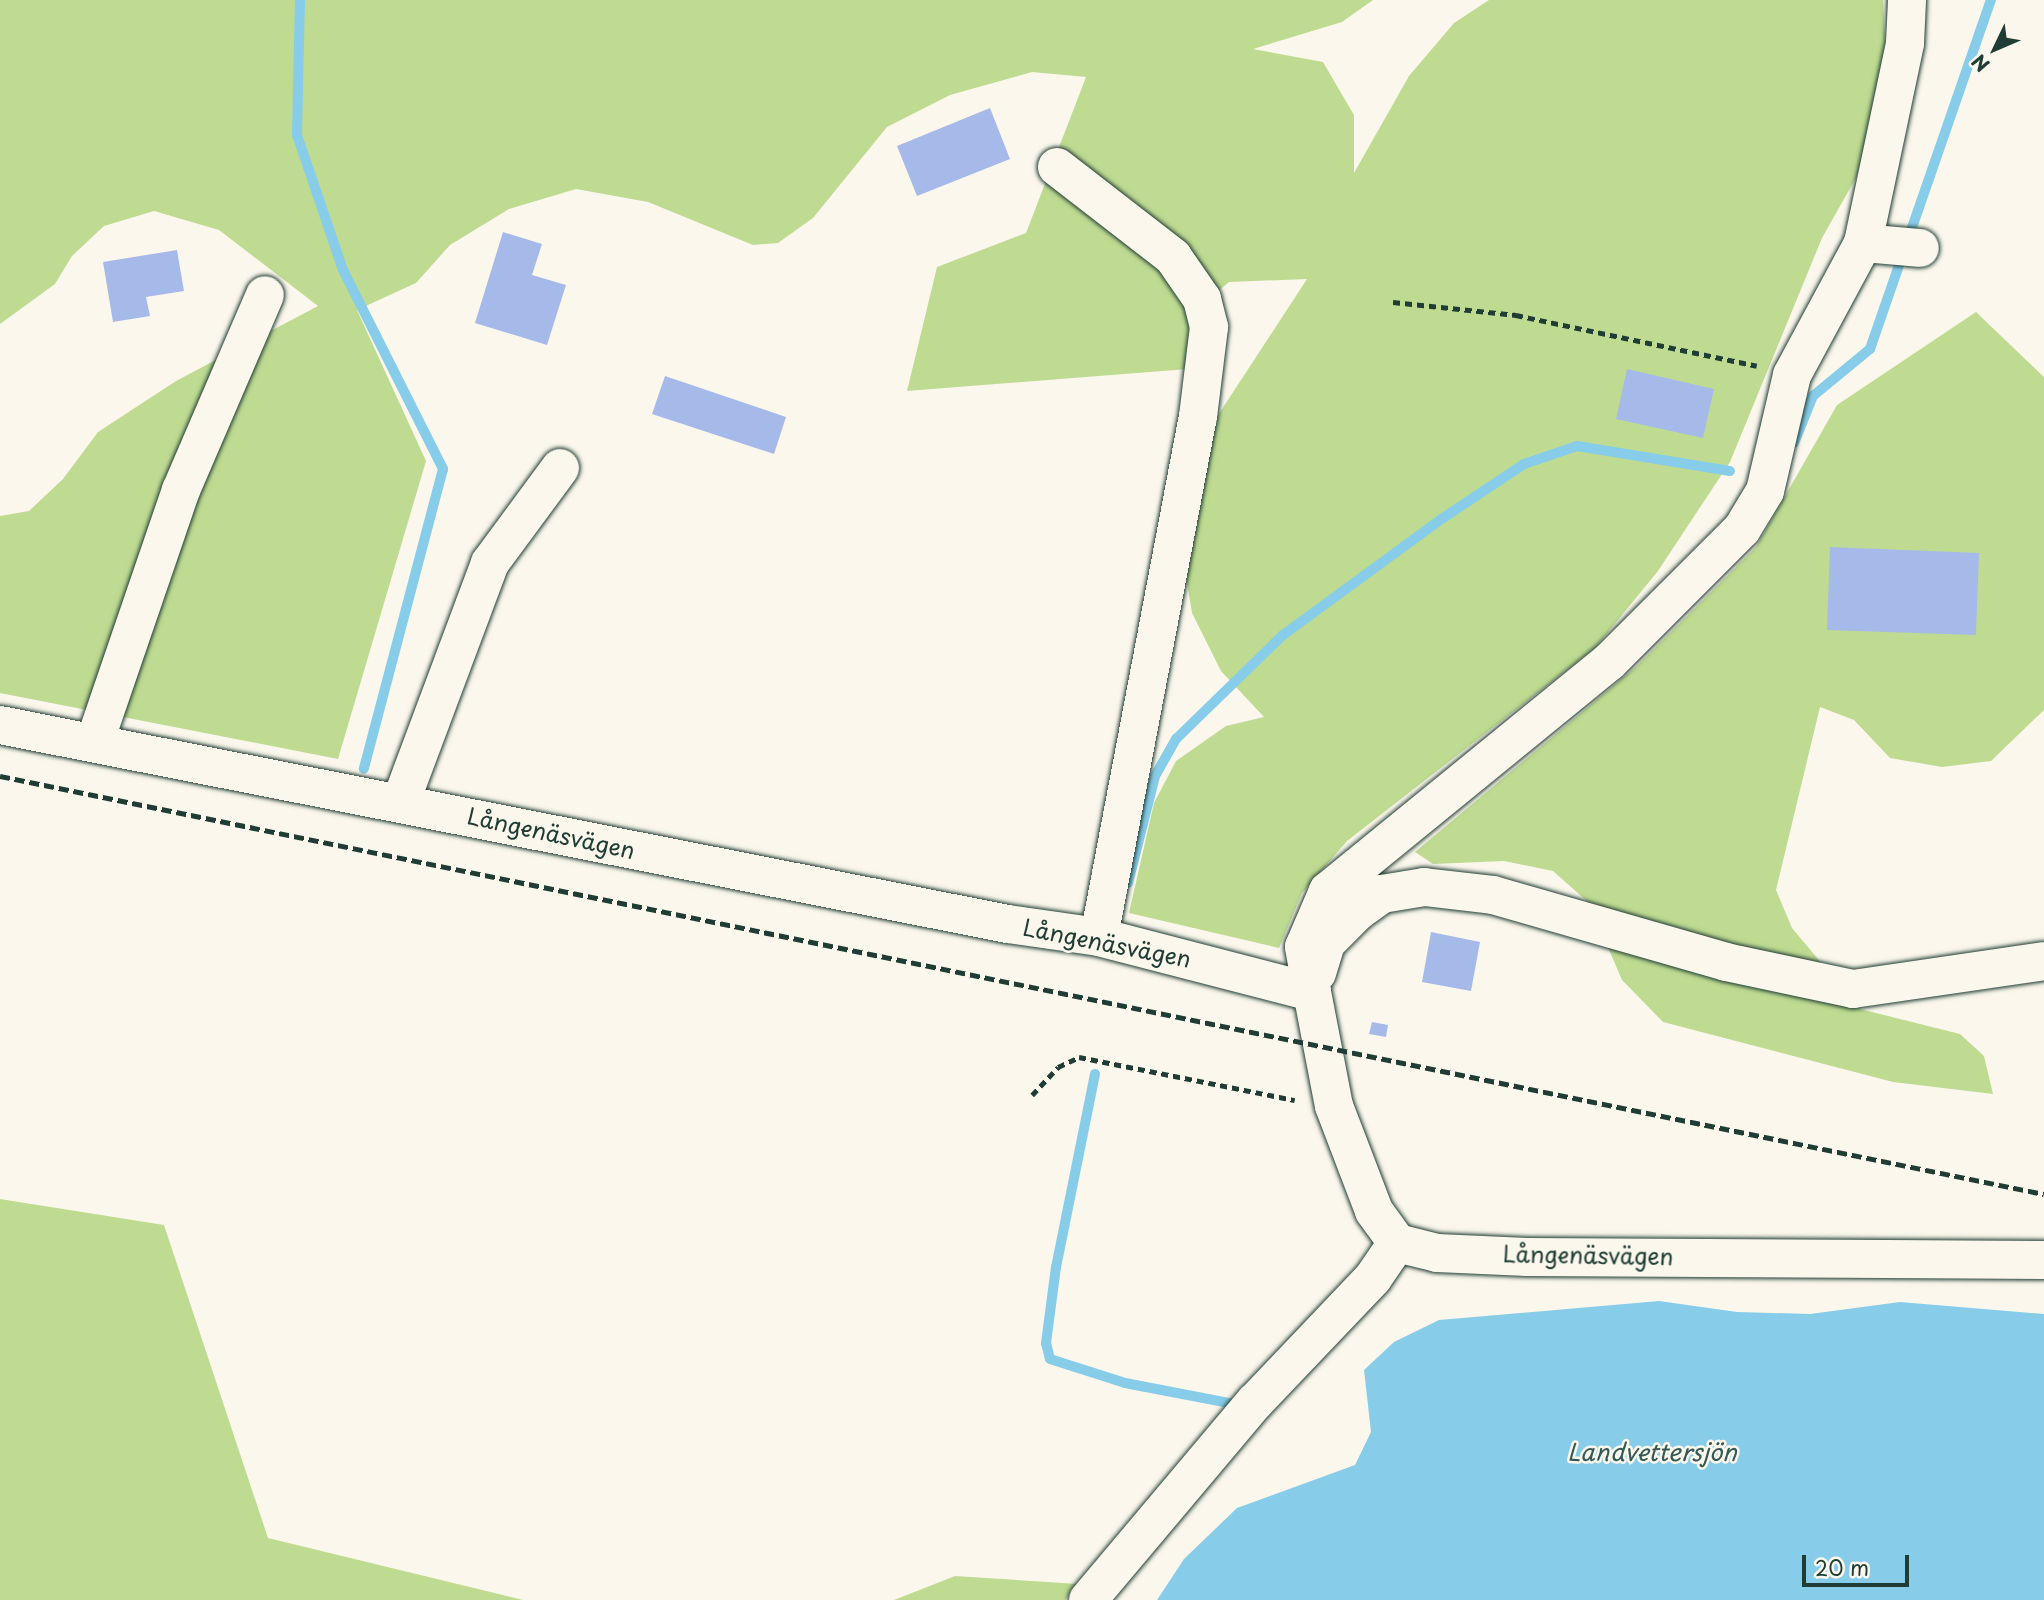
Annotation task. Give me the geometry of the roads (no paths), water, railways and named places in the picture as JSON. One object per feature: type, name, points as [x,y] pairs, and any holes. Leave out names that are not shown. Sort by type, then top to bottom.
[{"type":"street","points":[[1088,1600],[1255,1402],[1364,1289],[1397,1243],[1374,1211],[1335,1105],[1304,947],[1328,891],[1609,662],[1742,529],[1765,491],[1792,375],[1893,244],[1907,0]]},
{"type":"street","points":[[1057,167],[1173,257],[1202,299],[1209,327],[1196,430],[1099,937]]},
{"type":"street","points":[[95,741],[181,490],[265,295]]},
{"type":"street","points":[[401,801],[490,564],[560,468]]},
{"type":"street","name":"Långenäsvägen","points":[[0,725],[401,801],[743,873],[1099,937],[1312,992]]},
{"type":"street","points":[[1312,992],[1326,943],[1357,912],[1382,894],[1424,887],[1493,895],[1726,962],[1853,989],[2044,961]]},
{"type":"street","name":"Långenäsvägen","points":[[1397,1243],[1437,1253],[1527,1257],[2044,1260]]},
{"type":"water","name":"Landvettersjön","points":[[1659,1301],[1737,1312],[1810,1314],[1900,1302],[2044,1314],[2044,1600],[1157,1600],[1184,1559],[1237,1508],[1355,1465],[1371,1432],[1364,1370],[1394,1342],[1439,1320]]},
{"type":"waterway","points":[[300,0],[297,135],[343,270],[443,469],[364,769]]},
{"type":"waterway","points":[[1794,443],[1813,396],[1870,349],[1991,0]]},
{"type":"waterway","points":[[1128,883],[1155,776],[1176,739],[1283,635],[1443,518],[1524,464],[1577,446],[1730,471]]},
{"type":"waterway","points":[[1095,1074],[1056,1267],[1046,1343],[1050,1359],[1125,1383],[1239,1405]]},
{"type":"railway","points":[[0,776],[2044,1194]]}]
